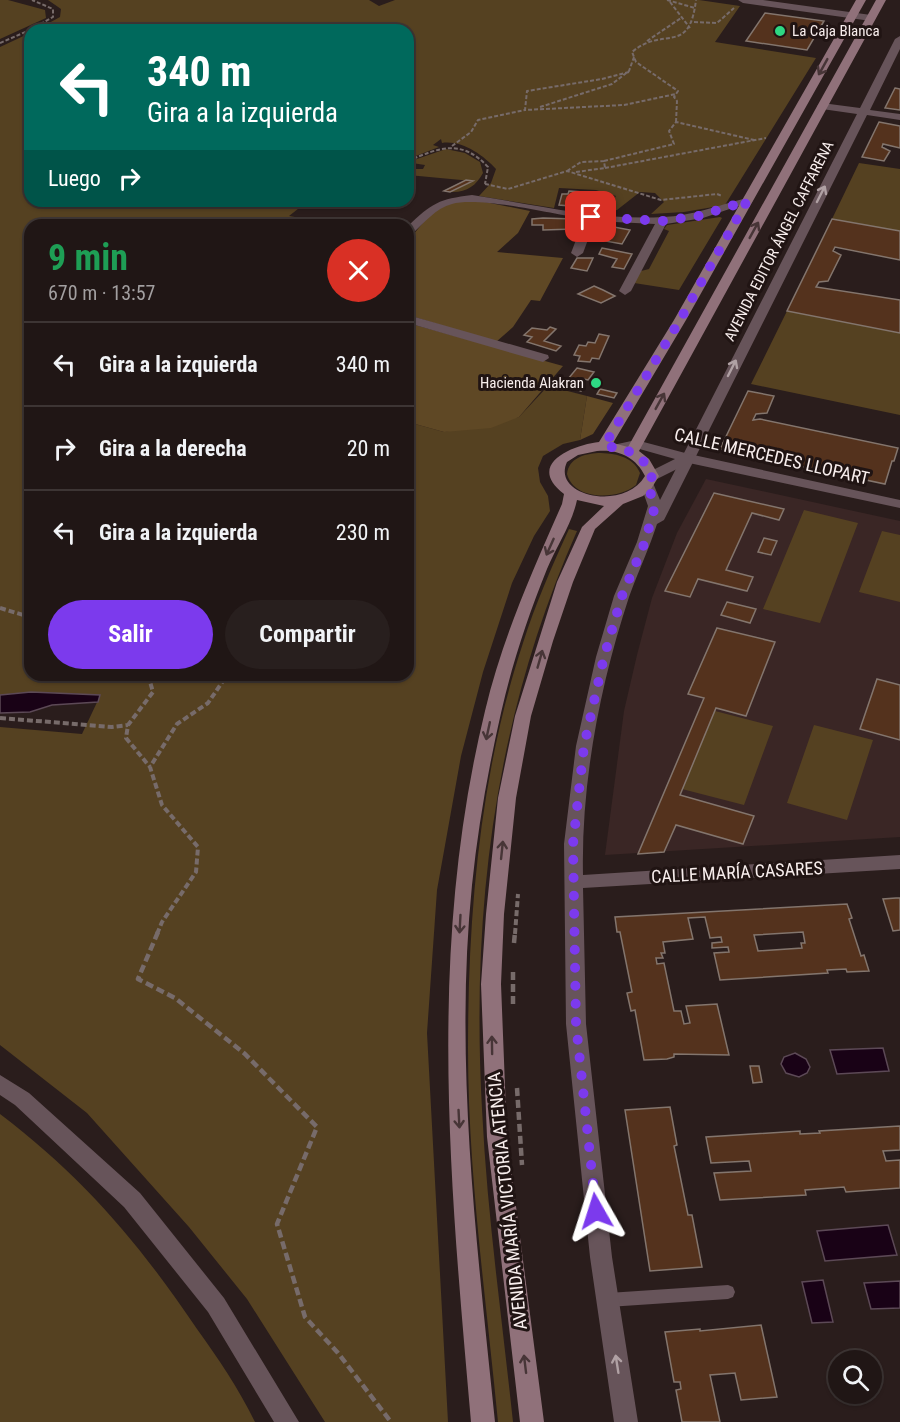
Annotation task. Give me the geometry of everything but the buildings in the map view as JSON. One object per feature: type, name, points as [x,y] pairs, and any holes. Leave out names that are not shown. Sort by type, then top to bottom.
[{"type":"main road","points":[[622,447],[680,320],[742,203],[861,0]]},
{"type":"main road","name":"AVENIDA EDITOR ÁNGEL CAFFARENA","points":[[622,447],[822,106],[881,0]]},
{"type":"main road","points":[[622,447],[647,462],[650,481],[636,496],[618,501],[593,500],[571,492],[558,478],[557,469],[560,462],[578,450],[622,447]]},
{"type":"main road","name":"AVENIDA MARÍA VICTORIA ATENCIA","points":[[483,1422],[460,1154],[456,985],[460,912],[475,795],[492,712],[513,637],[569,504],[571,492]]},
{"type":"main road","name":"AVENIDA MARÍA VICTORIA ATENCIA","points":[[532,1422],[497,1137],[491,984],[495,914],[507,798],[523,716],[545,641],[565,582],[590,527],[618,501]]},
{"type":"street","points":[[739,3],[871,18]]},
{"type":"street","name":"AVENIDA EDITOR ÁNGEL CAFFARENA","points":[[687,458],[900,39]]},
{"type":"street","points":[[822,106],[900,117]]},
{"type":"street","points":[[414,226],[434,208],[449,201],[472,198],[591,217],[662,221],[699,216],[742,203]]},
{"type":"street","points":[[577,254],[591,217]]},
{"type":"street","points":[[625,291],[662,221]]},
{"type":"street","points":[[414,321],[543,358]]},
{"type":"street","name":"CALLE MERCEDES LLOPART","points":[[622,447],[687,458],[900,504]]},
{"type":"street","points":[[645,542],[655,506],[650,481],[687,458]]},
{"type":"street","points":[[626,1422],[608,1300],[576,1024],[573,844],[584,746],[604,657],[619,606],[645,542],[687,458]]},
{"type":"street","name":"CALLE MARÍA CASARES","points":[[574,882],[900,862]]},
{"type":"street","points":[[0,1084],[22,1099],[132,1200],[216,1305],[287,1422]]},
{"type":"lane","points":[[608,1300],[728,1292]]},
{"type":"path","points":[[32,0],[53,9],[53,17],[41,24]]},
{"type":"path","points":[[646,41],[680,37],[694,22],[696,0]]},
{"type":"path","points":[[669,1],[696,8]]},
{"type":"path","points":[[669,1],[690,28]]},
{"type":"path","points":[[694,22],[720,23],[726,20],[739,3]]},
{"type":"path","points":[[485,184],[508,189],[567,171],[581,162],[604,161],[674,144],[669,131],[676,122],[677,101],[674,97],[678,92],[636,62],[632,52],[637,45],[681,18]]},
{"type":"path","points":[[0,44],[24,33]]},
{"type":"path","points":[[536,108],[551,100],[572,97],[603,87],[629,72],[634,57]]},
{"type":"path","points":[[525,110],[527,91],[602,79],[629,72]]},
{"type":"path","points":[[414,159],[452,146],[471,132],[478,120],[536,108],[624,105],[676,94]]},
{"type":"path","points":[[676,122],[754,140]]},
{"type":"path","points":[[572,173],[774,137]]},
{"type":"path","points":[[463,149],[464,138]]},
{"type":"path","points":[[452,146],[479,155],[488,167],[485,184],[472,198]]},
{"type":"path","points":[[604,161],[605,168]]},
{"type":"path","points":[[567,171],[661,200],[717,194],[742,203]]},
{"type":"path","points":[[0,608],[24,615]]},
{"type":"path","points":[[150,681],[153,692],[128,725],[126,738],[150,767],[162,805],[198,847],[196,873],[162,922],[138,979],[175,998],[245,1054],[316,1127],[277,1224],[305,1317],[338,1353],[391,1422]]},
{"type":"path","points":[[150,767],[177,724],[208,703],[223,681]]},
{"type":"path","points":[[0,718],[104,726],[128,725]]},
{"type":"shaded area","points":[[0,0],[45,10],[46,18],[33,24],[24,24],[24,28],[0,39]]},
{"type":"shaded area","points":[[48,0],[369,0],[379,6],[395,0],[699,0],[740,6],[715,42],[816,58],[725,205],[684,212],[651,214],[664,202],[655,193],[640,192],[617,210],[605,213],[616,196],[596,190],[559,188],[554,208],[479,196],[491,183],[496,169],[472,150],[457,144],[442,143],[441,139],[433,145],[439,147],[414,157],[414,24],[47,24],[60,17],[61,9]]},
{"type":"shaded area","points":[[24,36],[24,207],[300,207],[289,216],[301,219],[24,219],[24,681],[414,681],[414,424],[444,432],[519,417],[548,386],[587,396],[580,440],[563,444],[543,456],[538,468],[540,482],[548,496],[550,511],[534,536],[512,583],[483,672],[461,756],[437,890],[427,1033],[448,1422],[325,1422],[247,1299],[189,1227],[87,1113],[0,1045],[0,727],[82,734],[100,696],[31,692],[0,695],[0,47]]},
{"type":"shaded area","points":[[446,149],[465,153],[480,162],[483,173],[470,188],[450,192],[472,181],[414,176],[414,169],[423,169],[425,165],[414,163],[414,160]]},
{"type":"shaded area","points":[[859,163],[900,169],[900,231],[832,219]]},
{"type":"shaded area","points":[[480,201],[530,211],[518,233],[497,252],[563,258],[540,301],[531,300],[513,327],[496,342],[414,317],[414,234],[431,213],[444,204]]},
{"type":"shaded area","points":[[722,218],[679,290],[634,283],[641,271],[649,269],[669,231],[664,229],[667,225]]},
{"type":"shaded area","points":[[787,311],[900,333],[900,415],[751,384]]},
{"type":"shaded area","points":[[414,325],[563,366],[519,417],[491,428],[444,432],[414,424]]},
{"type":"shaded area","points":[[587,396],[613,403],[593,434],[580,440]]},
{"type":"shaded area","points":[[598,453],[616,455],[633,463],[640,473],[636,485],[628,490],[608,495],[587,493],[578,489],[571,483],[567,474],[568,469],[574,461],[583,456]]},
{"type":"shaded area","points":[[706,479],[900,521],[900,837],[605,855],[624,711],[652,598],[677,533]]},
{"type":"shaded area","points":[[804,510],[858,523],[820,623],[763,609]]},
{"type":"shaded area","points":[[569,529],[577,531],[549,601],[526,671],[508,742],[495,814],[486,887],[481,960],[482,1109],[491,1227],[513,1422],[498,1422],[478,1236],[471,1142],[468,1049],[474,895],[487,793],[508,692],[533,614]]},
{"type":"shaded area","points":[[882,531],[900,535],[900,602],[859,592]]},
{"type":"shaded area","points":[[31,692],[100,695],[98,702],[52,705],[30,712],[0,713],[0,695]]},
{"type":"shaded area","points":[[715,711],[773,726],[744,805],[682,789]]},
{"type":"shaded area","points":[[814,725],[873,740],[847,820],[787,803]]},
{"type":"shaded area","points":[[883,1048],[889,1071],[837,1074],[830,1050]]},
{"type":"shaded area","points":[[795,1053],[806,1059],[810,1067],[807,1073],[799,1077],[786,1073],[781,1064],[784,1057]]},
{"type":"shaded area","points":[[0,1114],[58,1162],[84,1187],[131,1240],[213,1351],[255,1422],[0,1422]]},
{"type":"shaded area","points":[[888,1225],[897,1255],[825,1261],[817,1231]]},
{"type":"shaded area","points":[[823,1280],[833,1322],[812,1323],[802,1282]]},
{"type":"shaded area","points":[[900,1281],[900,1308],[871,1309],[864,1283]]},
{"type":"place","name":"La Caja Blanca","points":[[780,31]]},
{"type":"place","name":"Hacienda Alakran","points":[[596,383]]},
{"type":"route","points":[[591,217],[662,221],[699,216],[747,201],[680,320],[604,446],[632,452],[647,462],[652,476],[648,486],[655,506],[645,542],[622,596],[604,657],[584,746],[573,844],[576,1024],[596,1211]]}]
